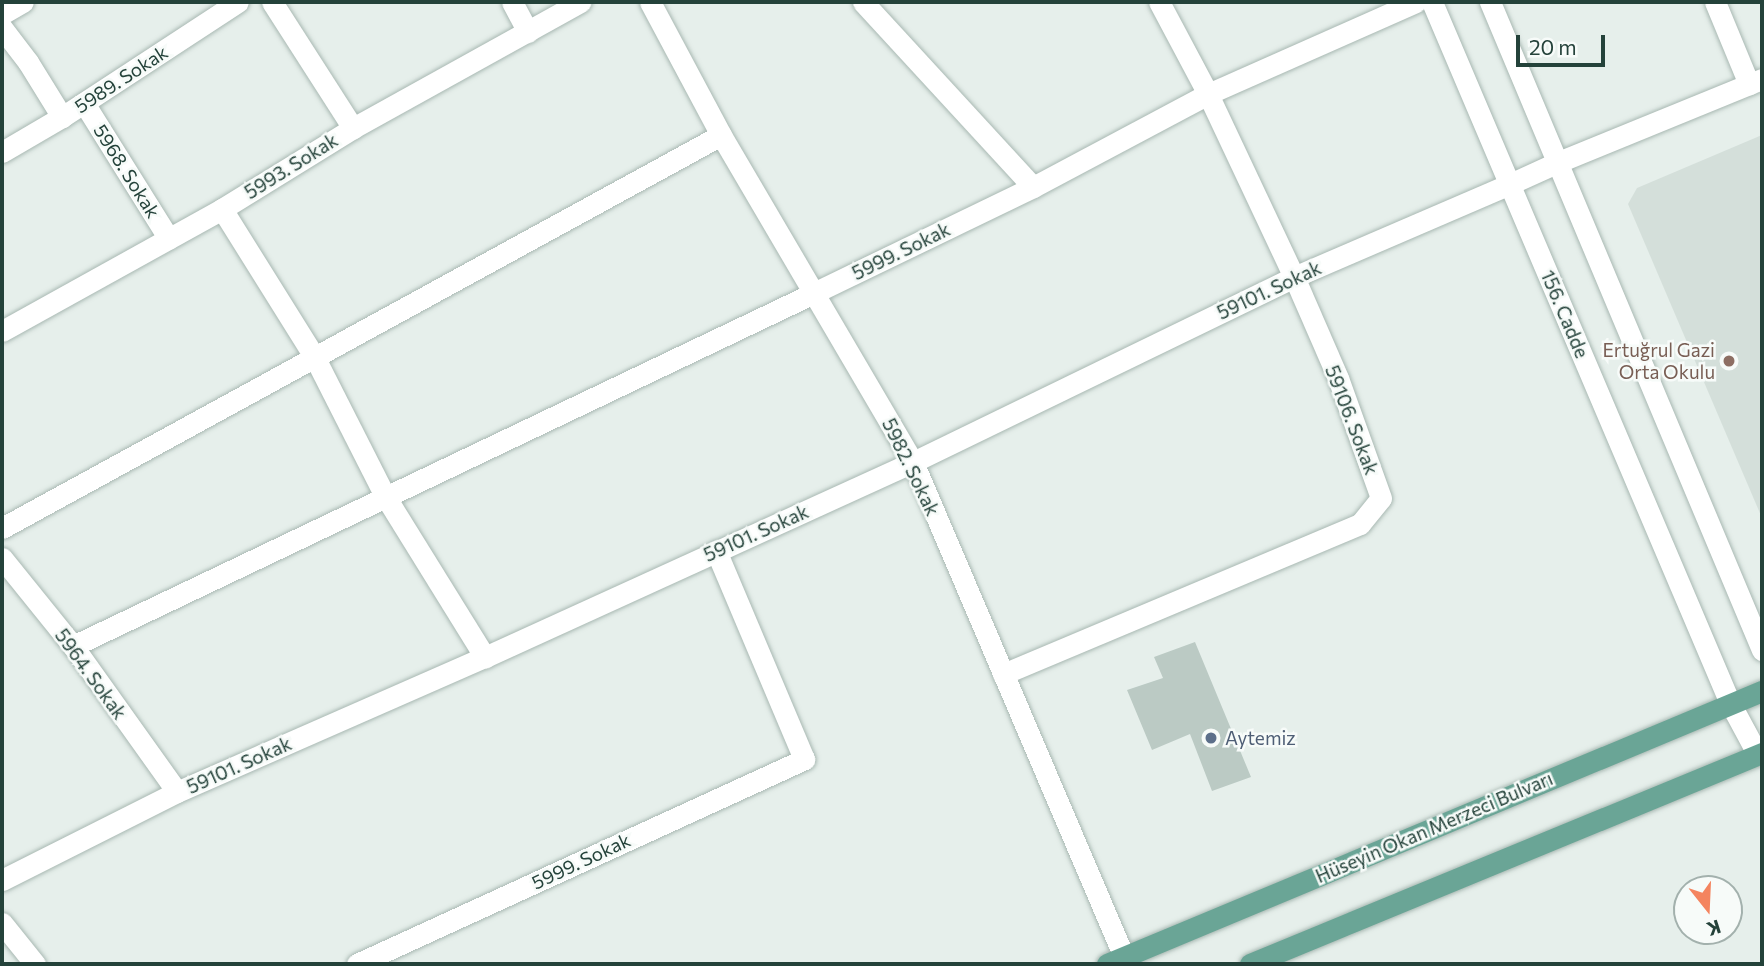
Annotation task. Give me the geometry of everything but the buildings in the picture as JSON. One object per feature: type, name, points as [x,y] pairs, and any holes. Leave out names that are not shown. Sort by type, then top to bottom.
[{"type":"main road","name":"Hüseyin Okan Merzeci Bulvarı","points":[[1115,961],[1762,691]]},
{"type":"main road","points":[[1250,964],[1761,758]]},
{"type":"street","points":[[2,14],[23,2]]},
{"type":"street","name":"5989. Sokak","points":[[2,152],[62,117],[238,2]]},
{"type":"street","points":[[272,2],[353,128]]},
{"type":"street","points":[[512,2],[528,32]]},
{"type":"street","name":"5993. Sokak","points":[[2,331],[222,209],[353,128],[580,2]]},
{"type":"street","name":"5982. Sokak","points":[[650,2],[721,135],[816,292],[913,462],[1003,674],[1115,961]]},
{"type":"street","points":[[863,2],[1033,187]]},
{"type":"street","name":"59106. Sokak","points":[[1003,674],[1360,524],[1381,498],[1338,378],[1294,277],[1208,94],[1159,2]]},
{"type":"street","name":"5999. Sokak","points":[[73,646],[1033,187],[1208,94],[1416,2]]},
{"type":"street","name":"156. Cadde","points":[[1432,2],[1730,704],[1761,758]]},
{"type":"street","points":[[1490,2],[1762,650]]},
{"type":"street","points":[[1715,2],[1756,82]]},
{"type":"street","points":[[2,28],[28,62],[62,117]]},
{"type":"street","name":"59101. Sokak","points":[[2,880],[177,792],[485,657],[913,462],[1294,277],[1556,163],[1756,82]]},
{"type":"street","name":"5968. Sokak","points":[[84,103],[169,239]]},
{"type":"street","points":[[2,528],[721,135]]},
{"type":"street","points":[[222,209],[314,356],[384,496],[485,657]]},
{"type":"street","name":"5999. Sokak","points":[[357,964],[804,759],[716,551]]},
{"type":"street","name":"5964. Sokak","points":[[2,558],[73,646],[177,792]]},
{"type":"street","points":[[2,923],[35,964]]},
{"type":"shaded area","name":"Ertuğrul Gazi Orta Okulu","points":[[1762,135],[1762,518],[1628,204],[1637,188]]},
{"type":"place","name":"Ertuğrul Gazi Orta Okulu","points":[[1729,361]]},
{"type":"place","name":"Aytemiz","points":[[1211,738]]}]
